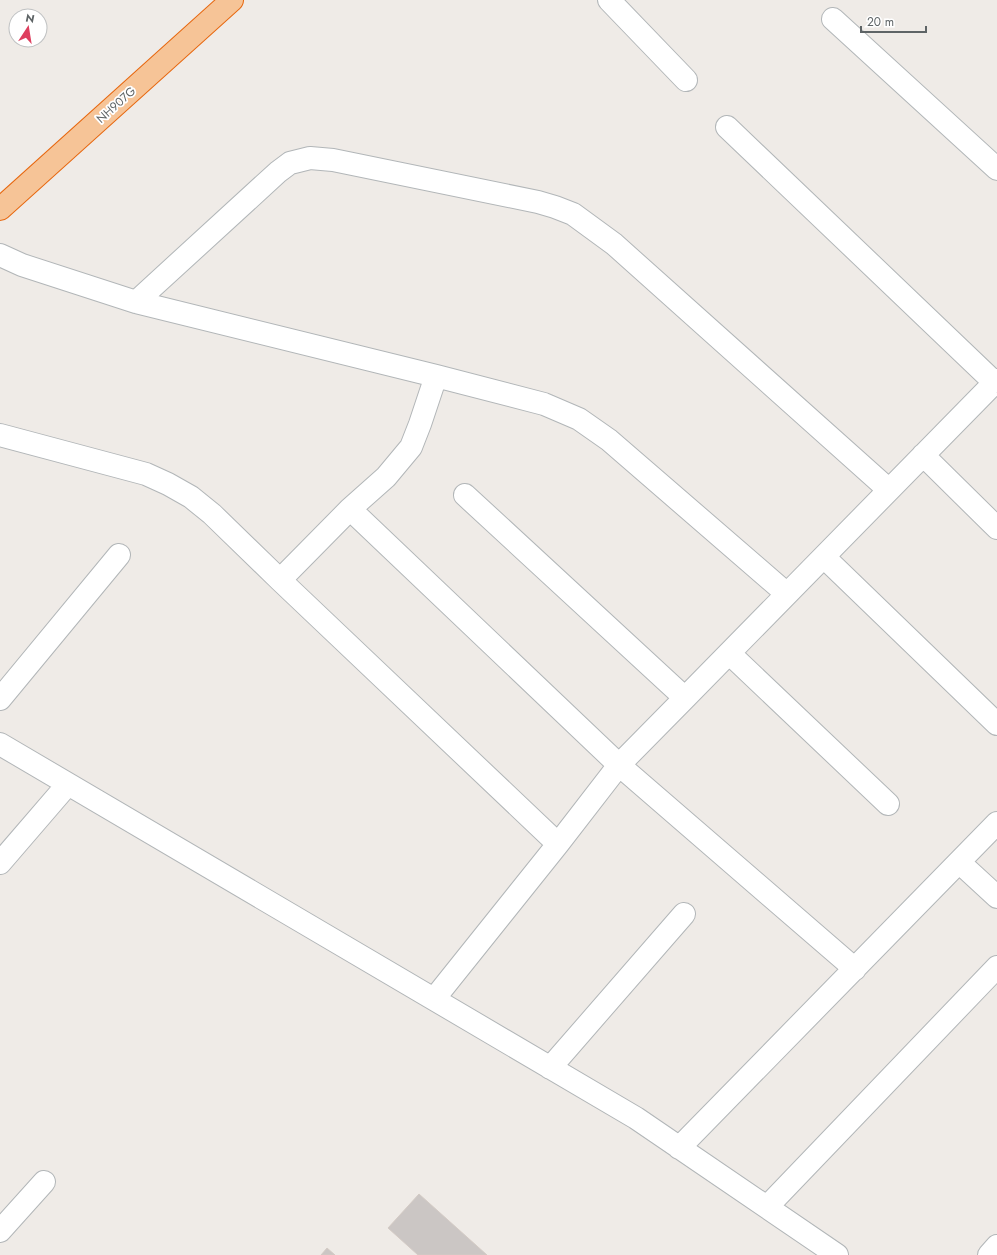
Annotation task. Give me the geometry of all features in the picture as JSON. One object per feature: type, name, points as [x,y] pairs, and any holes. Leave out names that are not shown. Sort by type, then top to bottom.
[{"type":"highway","name":"NH907G","points":[[0,210],[232,0]]},
{"type":"street","points":[[609,0],[686,80]]},
{"type":"street","points":[[833,19],[997,169]]},
{"type":"street","points":[[434,999],[558,844],[619,764],[686,698],[996,381],[727,127]]},
{"type":"street","points":[[136,302],[290,163],[310,158],[333,160],[538,202],[572,214],[614,244],[889,490]]},
{"type":"street","points":[[0,255],[22,265],[136,302],[544,404],[579,419],[609,440],[787,594]]},
{"type":"street","points":[[280,580],[350,509],[386,477],[411,447],[436,376]]},
{"type":"street","points":[[0,435],[146,474],[168,484],[191,498],[212,514],[558,844]]},
{"type":"street","points":[[923,456],[997,528]]},
{"type":"street","points":[[465,495],[686,698]]},
{"type":"street","points":[[350,509],[619,764],[855,968]]},
{"type":"street","points":[[0,699],[120,555]]},
{"type":"street","points":[[824,556],[997,724]]},
{"type":"street","points":[[729,653],[888,804]]},
{"type":"street","points":[[0,744],[636,1118],[837,1255]]},
{"type":"street","points":[[0,863],[68,784]]},
{"type":"street","points":[[680,1148],[997,823]]},
{"type":"street","points":[[959,862],[997,896]]},
{"type":"street","points":[[550,1068],[684,914]]},
{"type":"street","points":[[767,1207],[997,967]]},
{"type":"street","points":[[0,1231],[44,1182]]},
{"type":"street","points":[[989,1255],[997,1246]]},
{"type":"building","points":[[419,1194],[487,1255],[418,1255],[388,1228]]},
{"type":"building","points":[[327,1248],[335,1255],[321,1255]]}]
